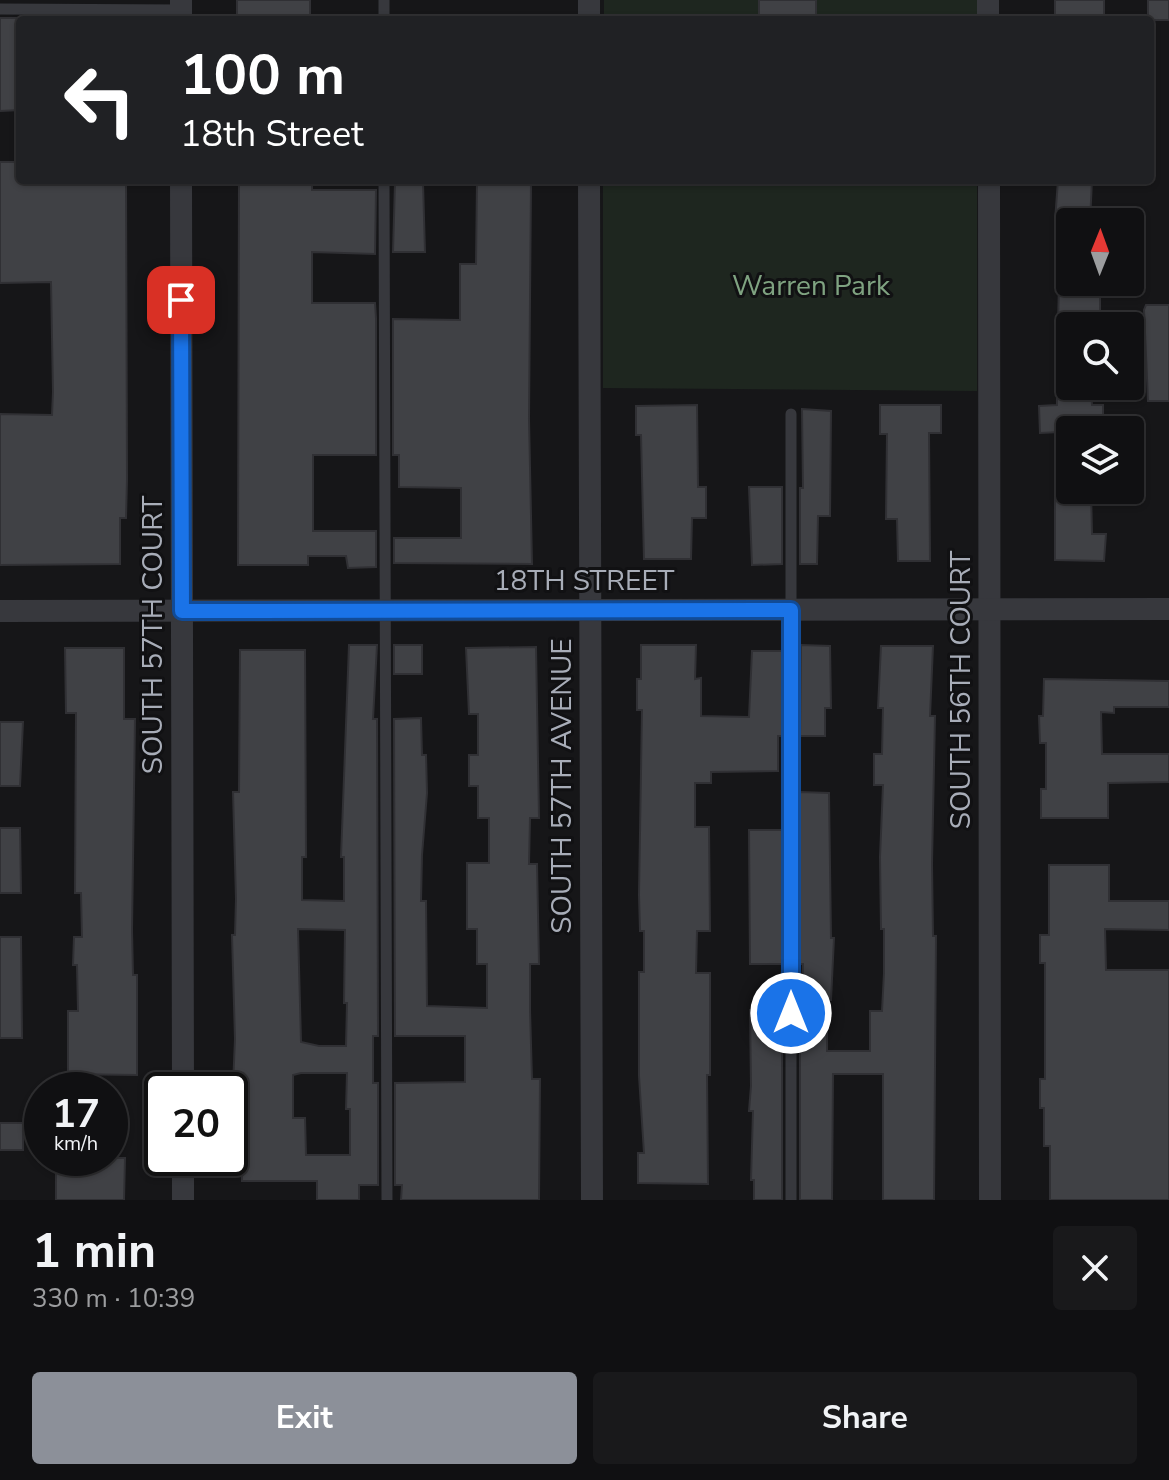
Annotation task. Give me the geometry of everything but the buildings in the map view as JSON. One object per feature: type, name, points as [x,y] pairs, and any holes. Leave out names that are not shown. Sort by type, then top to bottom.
[{"type":"street","name":"SOUTH 57TH COURT","points":[[181,184],[183,1072]]},
{"type":"street","name":"SOUTH 57TH AVENUE","points":[[589,184],[592,1200]]},
{"type":"street","name":"SOUTH 56TH COURT","points":[[989,184],[990,1200]]},
{"type":"street","name":"18TH STREET","points":[[0,611],[1169,609]]},
{"type":"street","points":[[183,1176],[183,1200]]},
{"type":"lane","points":[[0,9],[181,10]]},
{"type":"lane","points":[[384,184],[387,1200]]},
{"type":"lane","points":[[791,414],[791,1200]]},
{"type":"green space","points":[[604,0],[977,0],[977,16],[604,16]]},
{"type":"green space","name":"Warren Park","points":[[603,184],[977,184],[977,391],[603,388]]},
{"type":"route","points":[[181,300],[182,611],[791,610],[791,1013]]}]
